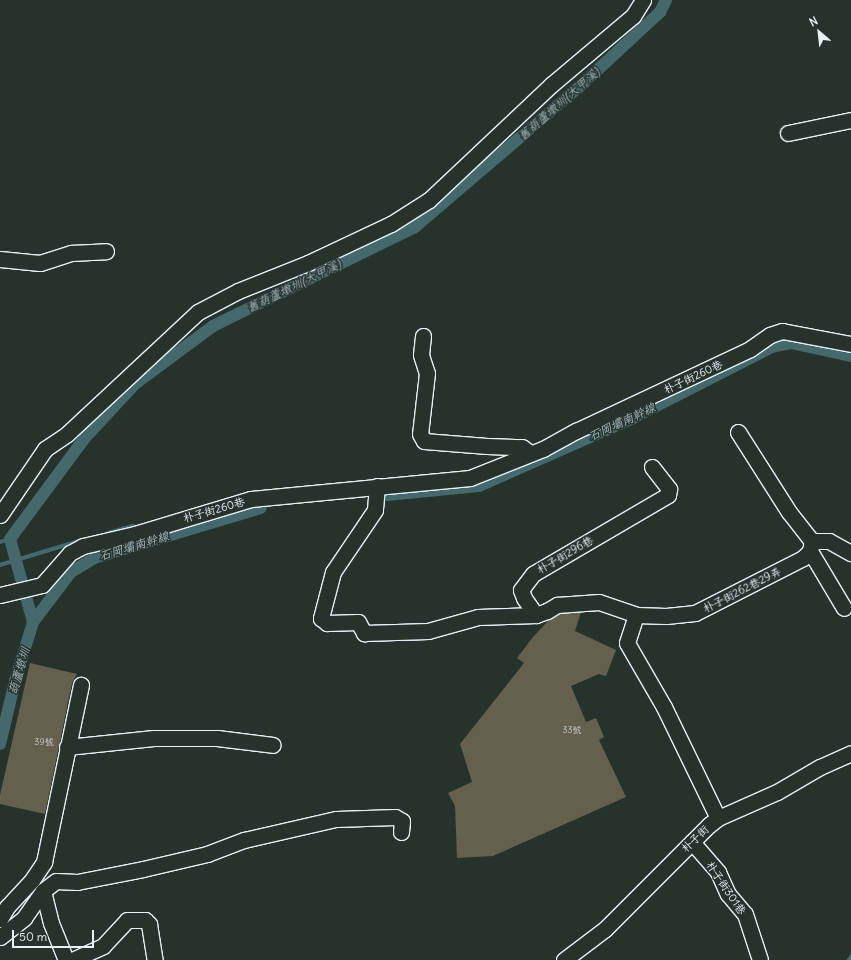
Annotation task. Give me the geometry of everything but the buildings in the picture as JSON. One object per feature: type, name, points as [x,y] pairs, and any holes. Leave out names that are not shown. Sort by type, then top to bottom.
[{"type":"street","points":[[0,515],[45,449],[67,434],[198,312],[238,291],[308,263],[391,224],[429,200],[551,84],[633,16],[643,0]]},
{"type":"street","points":[[788,133],[851,120]]},
{"type":"street","points":[[0,259],[40,264],[71,253],[106,251]]},
{"type":"street","name":"朴子街260巷","points":[[1,590],[42,585],[70,553],[83,546],[135,534],[251,499],[470,478],[543,449],[576,431],[750,349],[770,335],[782,331],[851,344]]},
{"type":"street","points":[[424,336],[421,355],[426,373],[420,434],[424,441],[522,447],[530,453]]},
{"type":"street","points":[[738,432],[811,546],[844,608]]},
{"type":"street","name":"朴子街296巷","points":[[536,615],[524,598],[521,590],[533,574],[668,495],[669,489],[652,467]]},
{"type":"street","points":[[377,486],[375,510],[333,572],[321,618],[327,623],[358,622],[364,632],[428,631],[478,617],[536,615],[547,611],[557,604],[599,602],[636,615],[627,643],[664,707],[718,818]]},
{"type":"street","points":[[811,546],[829,541],[851,553]]},
{"type":"street","name":"朴子街262巷29弄","points":[[636,615],[666,616],[695,613],[761,581],[803,558],[811,546]]},
{"type":"street","points":[[0,919],[7,907],[32,880],[44,862],[81,685]]},
{"type":"street","points":[[67,747],[154,738],[217,738],[273,745]]},
{"type":"street","name":"朴子街","points":[[564,960],[605,929],[709,825],[718,818],[777,792],[820,767],[851,753]]},
{"type":"street","points":[[0,937],[24,918],[43,891],[56,881],[77,882],[143,869],[207,854],[244,840],[336,819],[395,817],[402,821],[401,832]]},
{"type":"street","name":"朴子街301巷","points":[[692,842],[718,872],[728,894],[745,914],[760,960]]},
{"type":"street","points":[[43,891],[51,923],[66,960]]},
{"type":"street","points":[[72,960],[104,946],[127,920],[145,920],[149,924],[155,960]]},
{"type":"waterway","name":"舊葫蘆墩圳(大甲溪)","points":[[33,622],[10,539],[84,439],[135,384],[213,326],[415,227],[578,88],[660,12],[666,0]]},
{"type":"waterway","name":"石岡壩南幹線","points":[[387,495],[479,486],[633,418],[772,347],[791,343],[851,356]]},
{"type":"waterway","name":"石岡壩南幹線","points":[[0,744],[15,681],[33,622],[71,572],[94,558],[261,508]]},
{"type":"waterway","points":[[108,533],[133,526],[139,528]]},
{"type":"waterway","points":[[0,542],[10,539]]},
{"type":"waterway","points":[[0,565],[79,541]]},
{"type":"water label","name":"葫蘆墩圳","points":[[19,671]]}]
